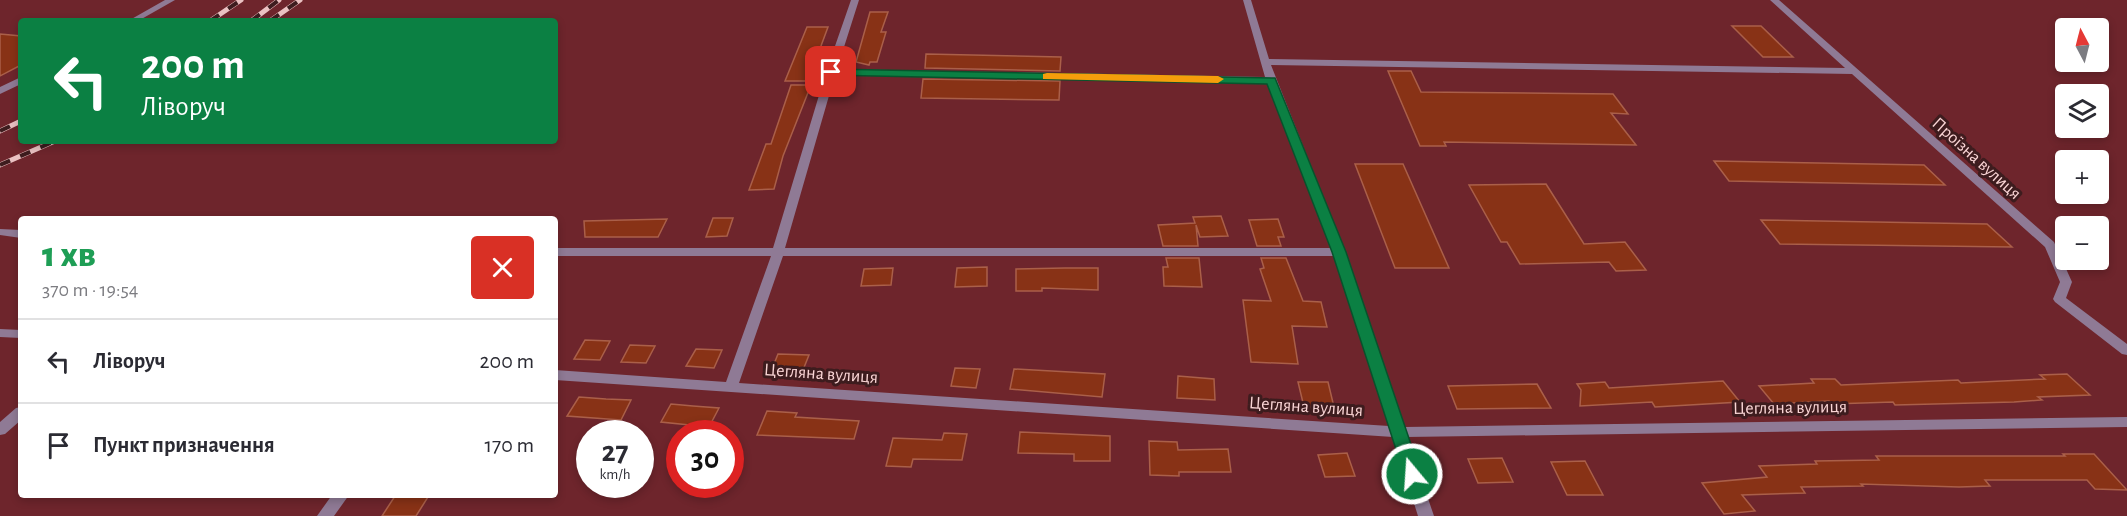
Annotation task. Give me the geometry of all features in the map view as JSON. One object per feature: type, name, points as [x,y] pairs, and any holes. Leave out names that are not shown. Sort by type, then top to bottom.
[{"type":"street","points":[[138,18],[171,0]]},
{"type":"street","points":[[731,386],[778,252],[831,72],[855,0]]},
{"type":"street","points":[[1247,0],[1271,80],[1339,252],[1426,516]]},
{"type":"street","name":"Проїзна вулиця","points":[[1774,0],[2050,245],[2066,282],[2059,298],[2127,351]]},
{"type":"street","points":[[1266,62],[1854,71]]},
{"type":"street","points":[[831,72],[1271,80]]},
{"type":"street","points":[[0,91],[18,82]]},
{"type":"street","points":[[0,232],[18,234]]},
{"type":"street","points":[[558,252],[1339,252]]},
{"type":"street","points":[[0,333],[18,334]]},
{"type":"street","name":"Цегляна вулиця","points":[[558,375],[1399,432],[2127,422]]},
{"type":"street","points":[[0,430],[18,415]]},
{"type":"street","points":[[325,516],[339,498]]},
{"type":"building","points":[[870,12],[888,12],[881,32],[886,32],[877,62],[870,62],[869,65],[856,62]]},
{"type":"building","points":[[1732,26],[1761,26],[1793,57],[1763,57]]},
{"type":"building","points":[[807,27],[828,27],[808,81],[785,81]]},
{"type":"building","points":[[0,34],[18,36],[18,67],[0,76]]},
{"type":"building","points":[[926,54],[1061,57],[1060,71],[925,68]]},
{"type":"building","points":[[1388,71],[1411,71],[1421,92],[1613,94],[1628,114],[1611,113],[1636,145],[1444,142],[1446,146],[1420,146]]},
{"type":"building","points":[[923,79],[1060,81],[1059,100],[921,98]]},
{"type":"building","points":[[791,85],[811,85],[783,156],[774,189],[749,190],[766,144],[771,144]]},
{"type":"building","points":[[1714,161],[1924,165],[1945,185],[1729,181]]},
{"type":"building","points":[[1355,164],[1403,164],[1449,268],[1395,268]]},
{"type":"building","points":[[1546,184],[1584,244],[1625,242],[1646,270],[1616,271],[1609,262],[1520,264],[1507,242],[1501,242],[1469,185]]},
{"type":"building","points":[[1221,216],[1228,236],[1200,237],[1196,225],[1198,246],[1163,246],[1158,225],[1195,223],[1193,217]]},
{"type":"building","points":[[713,218],[733,218],[727,236],[706,237]]},
{"type":"building","points":[[667,219],[658,237],[585,237],[584,221]]},
{"type":"building","points":[[1278,219],[1284,237],[1278,237],[1281,246],[1257,246],[1249,220]]},
{"type":"building","points":[[1761,220],[1987,224],[2012,247],[1780,244]]},
{"type":"building","points":[[1166,258],[1199,258],[1202,287],[1164,286],[1163,267],[1168,267]]},
{"type":"building","points":[[1261,258],[1286,258],[1303,301],[1321,302],[1327,327],[1292,326],[1298,364],[1251,362],[1243,300],[1271,301],[1260,269],[1264,268]]},
{"type":"building","points":[[987,267],[987,286],[955,287],[957,268]]},
{"type":"building","points":[[893,268],[891,285],[861,286],[864,269]]},
{"type":"building","points":[[1098,268],[1098,290],[1042,288],[1042,291],[1016,291],[1016,269]]},
{"type":"building","points":[[585,340],[610,341],[600,360],[574,359]]},
{"type":"building","points":[[630,345],[655,346],[646,363],[621,362]]},
{"type":"building","points":[[696,349],[722,350],[714,368],[686,366]]},
{"type":"building","points":[[778,354],[809,355],[801,375],[770,374]]},
{"type":"building","points":[[955,368],[980,369],[976,388],[951,386]]},
{"type":"building","points":[[1014,369],[1105,374],[1102,397],[1010,389]]},
{"type":"building","points":[[2067,374],[2090,395],[2038,397],[2042,400],[2014,402],[1895,405],[1893,402],[1832,404],[1829,401],[1774,404],[1759,386],[1814,383],[1811,379],[1835,379],[1841,385],[1958,380],[1961,383],[2045,379],[2040,375]]},
{"type":"building","points":[[1178,376],[1214,379],[1215,400],[1177,398]]},
{"type":"building","points":[[1723,381],[1740,402],[1655,407],[1652,402],[1580,406],[1581,390],[1577,384],[1605,382],[1609,388]]},
{"type":"building","points":[[1298,382],[1328,382],[1334,407],[1304,407]]},
{"type":"building","points":[[1537,384],[1551,408],[1457,409],[1448,386]]},
{"type":"building","points":[[579,397],[631,400],[621,420],[567,416]]},
{"type":"building","points":[[671,404],[719,408],[713,420],[666,420],[666,423],[661,422]]},
{"type":"building","points":[[767,411],[797,413],[795,417],[859,421],[854,439],[757,435]]},
{"type":"building","points":[[1020,432],[1110,436],[1110,461],[1074,461],[1074,454],[1018,453]]},
{"type":"building","points":[[944,433],[967,434],[962,460],[913,459],[911,467],[886,466],[893,438],[942,440]]},
{"type":"building","points":[[1149,441],[1177,442],[1178,450],[1228,449],[1231,472],[1179,472],[1179,476],[1150,475]]},
{"type":"building","points":[[1347,453],[1355,476],[1325,477],[1318,455]]},
{"type":"building","points":[[2063,454],[2094,454],[2127,490],[2095,489],[2087,480],[1985,480],[1990,486],[1959,487],[1861,484],[1863,486],[1801,487],[1805,493],[1742,495],[1755,511],[1724,514],[1702,483],[1767,477],[1759,466],[1817,464],[1815,461],[1879,460],[1876,456],[2065,456]]},
{"type":"building","points":[[1502,458],[1513,482],[1478,483],[1468,459]]},
{"type":"building","points":[[1585,461],[1603,495],[1567,495],[1551,462]]},
{"type":"building","points":[[394,498],[427,498],[416,516],[382,516]]},
{"type":"railway","points":[[214,18],[241,0]]},
{"type":"railway","points":[[255,18],[279,0]]},
{"type":"railway","points":[[274,18],[300,0]]},
{"type":"railway","points":[[0,131],[18,122]]},
{"type":"railway","points":[[0,165],[48,144]]},
{"type":"slow traffic","points":[[1047,76],[1218,79]]},
{"type":"route","points":[[831,72],[1271,80],[1339,252],[1412,474]]}]
